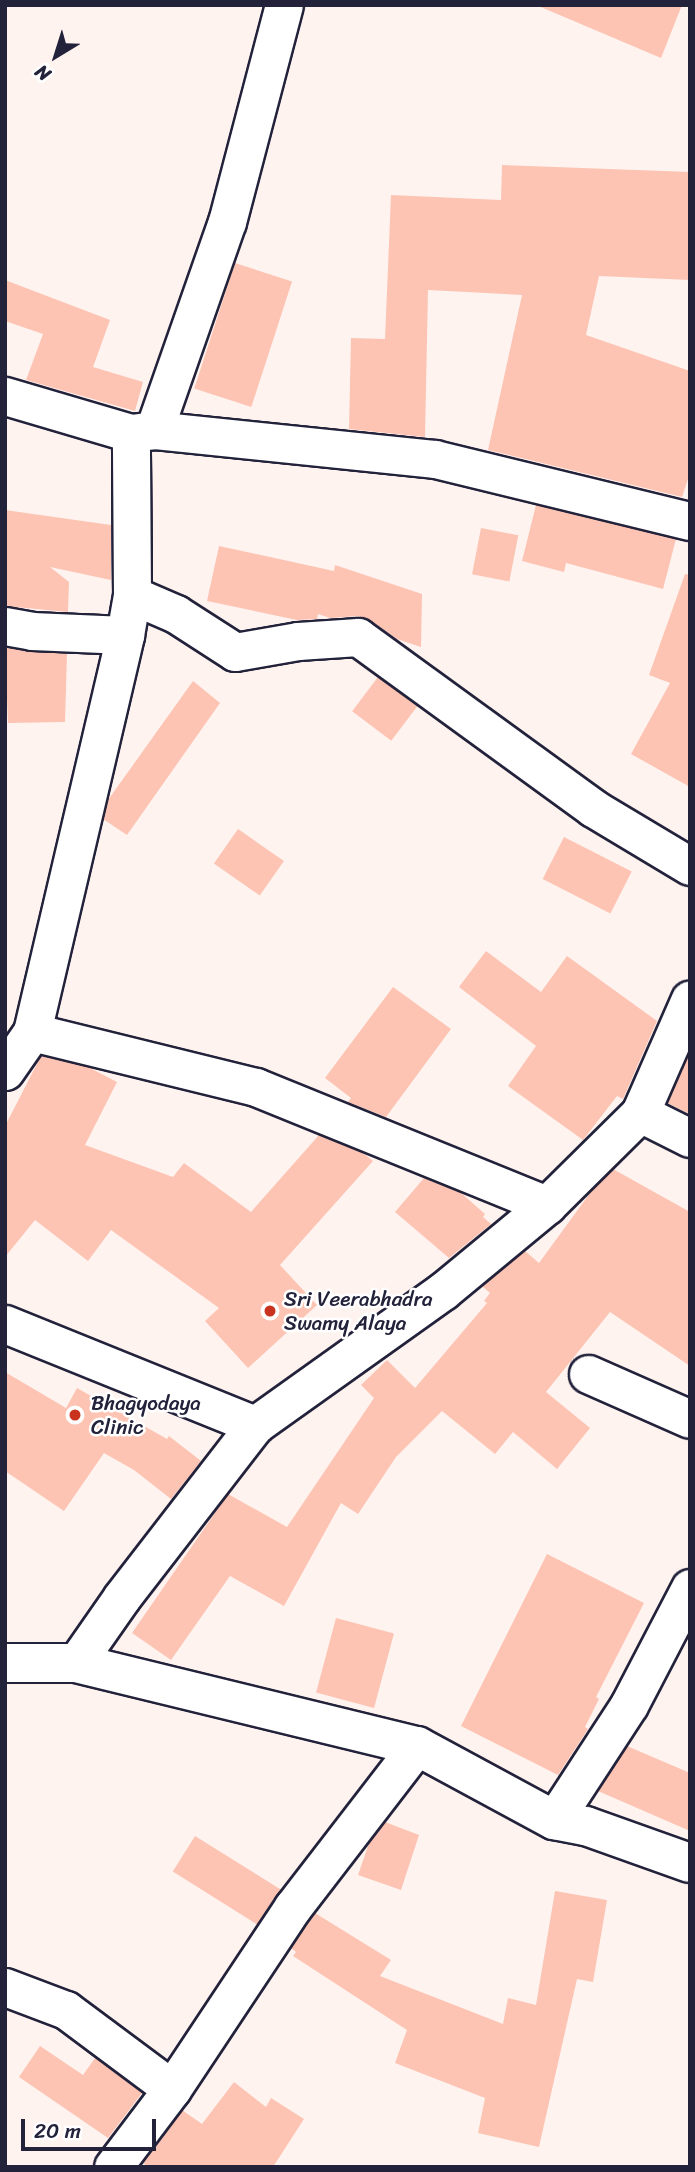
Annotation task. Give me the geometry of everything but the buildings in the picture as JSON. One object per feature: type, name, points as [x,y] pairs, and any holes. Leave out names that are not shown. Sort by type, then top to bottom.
[{"type":"street","points":[[284,5],[227,222],[142,432],[132,595],[125,635],[14,1052],[256,1087],[547,1205]]},
{"type":"street","points":[[5,396],[142,432],[435,459],[690,521]]},
{"type":"street","points":[[132,595],[176,614],[235,652],[298,640],[358,637],[593,807],[690,866]]},
{"type":"street","points":[[5,626],[32,631],[125,635]]},
{"type":"street","points":[[76,1663],[122,1597],[255,1425],[443,1291],[547,1205],[640,1113],[690,999]]},
{"type":"street","points":[[640,1113],[690,1138]]},
{"type":"street","points":[[5,1324],[255,1425]]},
{"type":"street","points":[[588,1374],[690,1419]]},
{"type":"street","points":[[554,1820],[629,1705],[690,1588]]},
{"type":"street","points":[[5,1662],[76,1663],[417,1746],[554,1820],[586,1826],[690,1863]]},
{"type":"street","points":[[113,2167],[172,2090],[293,1907],[417,1746]]},
{"type":"street","points":[[5,1987],[66,2010],[172,2090]]},
{"type":"place","name":"Sri Veerabhadra Swamy Alaya","points":[[270,1311]]},
{"type":"place","name":"Bhagyodaya Clinic","points":[[75,1415]]}]
